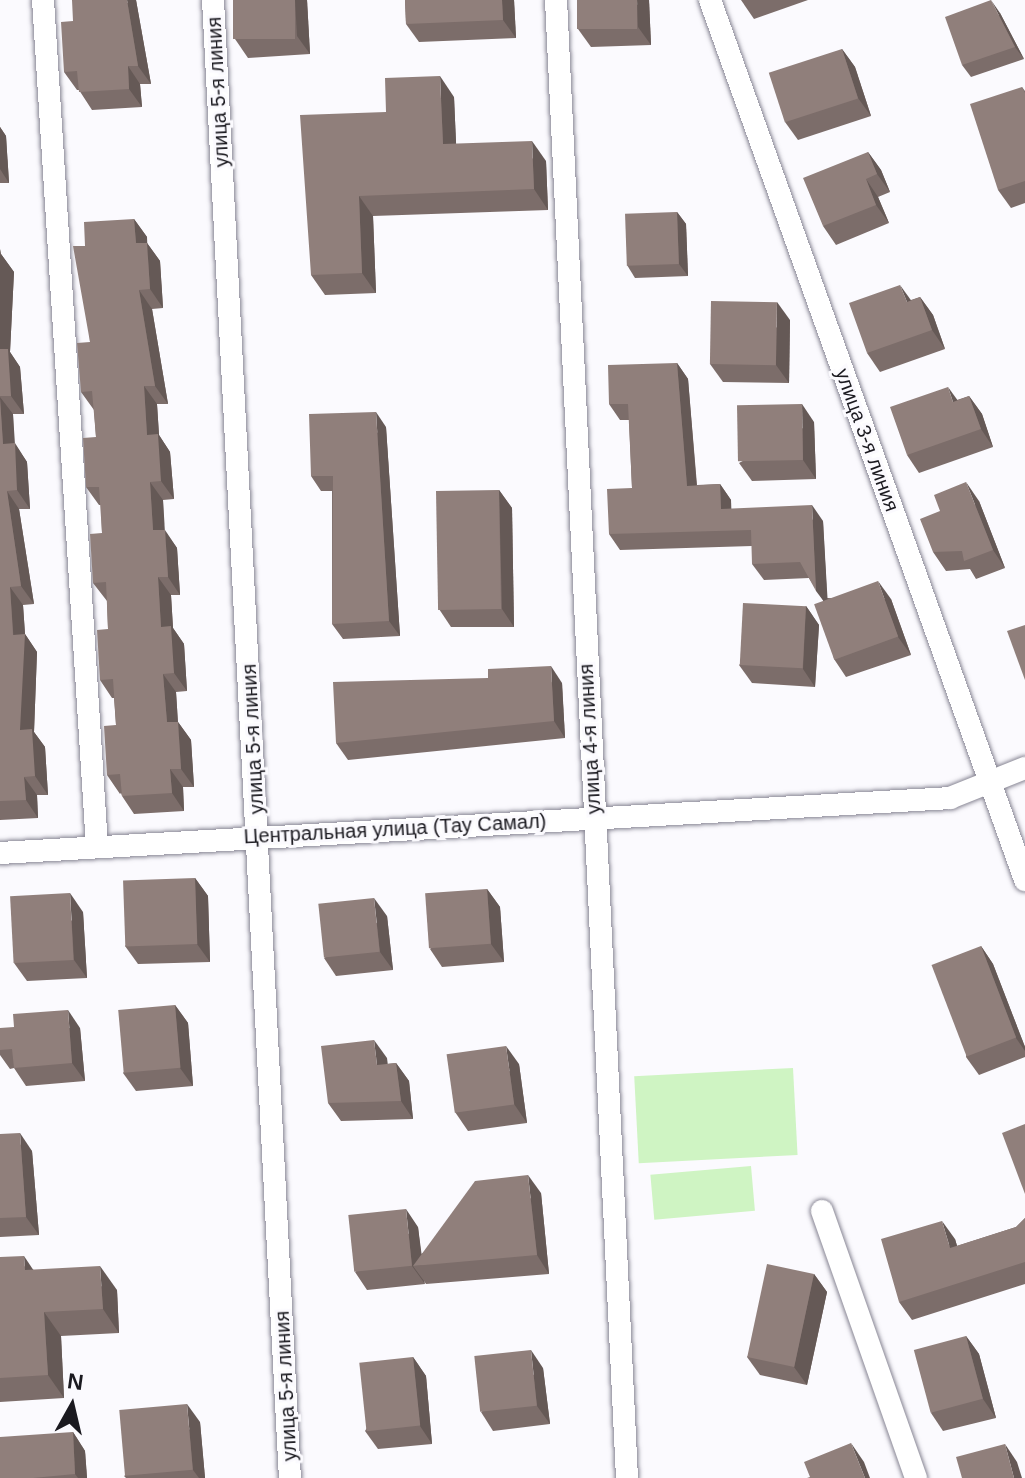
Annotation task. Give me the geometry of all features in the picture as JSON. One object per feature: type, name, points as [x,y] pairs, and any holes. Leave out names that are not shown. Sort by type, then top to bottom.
[{"type":"street","points":[[43,0],[97,847]]},
{"type":"street","name":"улица 5-я линия","points":[[213,0],[290,1478]]},
{"type":"street","name":"улица 4-я линия","points":[[556,0],[627,1478]]},
{"type":"street","name":"улица 3-я линия","points":[[710,0],[1025,880]]},
{"type":"street","name":"Центральная улица (Тау Самал)","points":[[0,853],[950,798],[1025,768]]},
{"type":"street","points":[[822,1211],[916,1478]]},
{"type":"green space","points":[[793,1068],[798,1155],[639,1163],[634,1076]]},
{"type":"green space","points":[[751,1166],[755,1211],[654,1220],[650,1175]]},
{"type":"building","points":[[72,0],[127,0],[138,66],[128,66],[129,89],[79,92],[77,71],[64,72],[61,22],[73,21]]},
{"type":"building","points":[[233,0],[295,0],[295,39],[233,39]]},
{"type":"building","points":[[405,0],[502,0],[503,20],[406,24]]},
{"type":"building","points":[[577,0],[637,0],[637,29],[577,29]]},
{"type":"building","points":[[991,0],[1015,47],[962,65],[945,17]]},
{"type":"building","points":[[842,49],[858,98],[785,122],[769,73]]},
{"type":"building","points":[[440,76],[443,144],[532,141],[534,189],[359,196],[362,273],[311,275],[300,115],[386,112],[385,78]]},
{"type":"building","points":[[1022,87],[1025,93],[1025,181],[998,190],[970,104]]},
{"type":"building","points":[[868,152],[877,174],[866,179],[876,205],[823,226],[803,178]]},
{"type":"building","points":[[677,212],[679,264],[627,266],[625,214]]},
{"type":"building","points":[[134,219],[136,243],[147,243],[150,289],[139,290],[155,386],[144,386],[147,435],[158,434],[161,481],[150,482],[153,530],[165,530],[168,577],[158,577],[161,627],[171,626],[174,673],[163,674],[167,722],[178,722],[181,769],[170,769],[172,793],[122,796],[120,774],[107,775],[104,726],[116,725],[113,679],[100,680],[97,630],[108,629],[106,582],[93,583],[90,534],[102,533],[99,487],[86,487],[83,438],[96,437],[92,391],[81,392],[77,343],[90,342],[73,246],[85,246],[84,222]]},
{"type":"building","points":[[900,285],[907,302],[920,297],[932,330],[867,353],[849,303]]},
{"type":"building","points":[[711,301],[777,302],[776,365],[710,364]]},
{"type":"building","points":[[0,349],[8,349],[11,396],[0,396]]},
{"type":"building","points":[[677,363],[687,486],[720,484],[721,509],[812,505],[816,591],[800,562],[752,564],[751,530],[609,534],[607,489],[632,488],[628,404],[609,404],[608,365]]},
{"type":"building","points":[[948,387],[953,402],[969,396],[981,429],[907,455],[890,407]]},
{"type":"building","points":[[0,399],[3,444],[15,443],[17,490],[7,491],[21,586],[10,587],[13,635],[25,634],[20,730],[32,729],[35,776],[24,777],[26,800],[0,801]]},
{"type":"building","points":[[802,404],[803,460],[738,461],[737,405]]},
{"type":"building","points":[[376,412],[389,621],[332,624],[333,476],[311,476],[309,414]]},
{"type":"building","points":[[966,482],[993,550],[964,561],[962,551],[933,552],[920,519],[940,511],[934,495]]},
{"type":"building","points":[[499,490],[501,609],[438,610],[436,491]]},
{"type":"building","points":[[878,581],[898,636],[834,660],[814,604]]},
{"type":"building","points":[[743,603],[806,606],[803,668],[740,665]]},
{"type":"building","points":[[1025,625],[1025,680],[1007,631]]},
{"type":"building","points":[[551,666],[554,721],[336,743],[333,682],[488,678],[488,669]]},
{"type":"building","points":[[195,878],[197,944],[125,946],[123,881]]},
{"type":"building","points":[[487,889],[491,944],[429,948],[425,893]]},
{"type":"building","points":[[70,893],[74,960],[14,963],[10,896]]},
{"type":"building","points":[[374,898],[380,952],[324,958],[318,904]]},
{"type":"building","points":[[981,946],[1016,1037],[967,1056],[932,965]]},
{"type":"building","points":[[175,1005],[180,1068],[124,1073],[118,1010]]},
{"type":"building","points":[[68,1010],[72,1063],[14,1068],[12,1049],[0,1050],[0,1028],[14,1027],[13,1014]]},
{"type":"building","points":[[374,1040],[377,1065],[396,1063],[401,1101],[328,1103],[321,1046]]},
{"type":"building","points":[[506,1046],[514,1104],[455,1113],[447,1054]]},
{"type":"building","points":[[1025,1124],[1025,1194],[1002,1133]]},
{"type":"building","points":[[20,1133],[26,1217],[0,1218],[0,1134]]},
{"type":"building","points":[[528,1175],[537,1255],[413,1266],[475,1181]]},
{"type":"building","points":[[406,1209],[412,1266],[354,1272],[348,1215]]},
{"type":"building","points":[[1025,1218],[1025,1262],[899,1302],[881,1239],[942,1221],[950,1248],[1016,1227]]},
{"type":"building","points":[[24,1256],[25,1270],[100,1266],[103,1309],[44,1312],[48,1375],[0,1378],[0,1257]]},
{"type":"building","points":[[767,1264],[814,1274],[794,1367],[747,1357]]},
{"type":"building","points":[[966,1336],[983,1399],[931,1413],[914,1350]]},
{"type":"building","points":[[531,1350],[537,1406],[480,1412],[474,1356]]},
{"type":"building","points":[[413,1357],[420,1426],[367,1431],[359,1363]]},
{"type":"building","points":[[187,1404],[193,1470],[125,1476],[119,1410]]},
{"type":"building","points":[[73,1432],[75,1474],[0,1478],[0,1437]]},
{"type":"building","points":[[851,1443],[865,1478],[807,1478],[810,1477],[804,1462]]},
{"type":"building","points":[[1005,1444],[1014,1478],[962,1478],[956,1457]]}]
